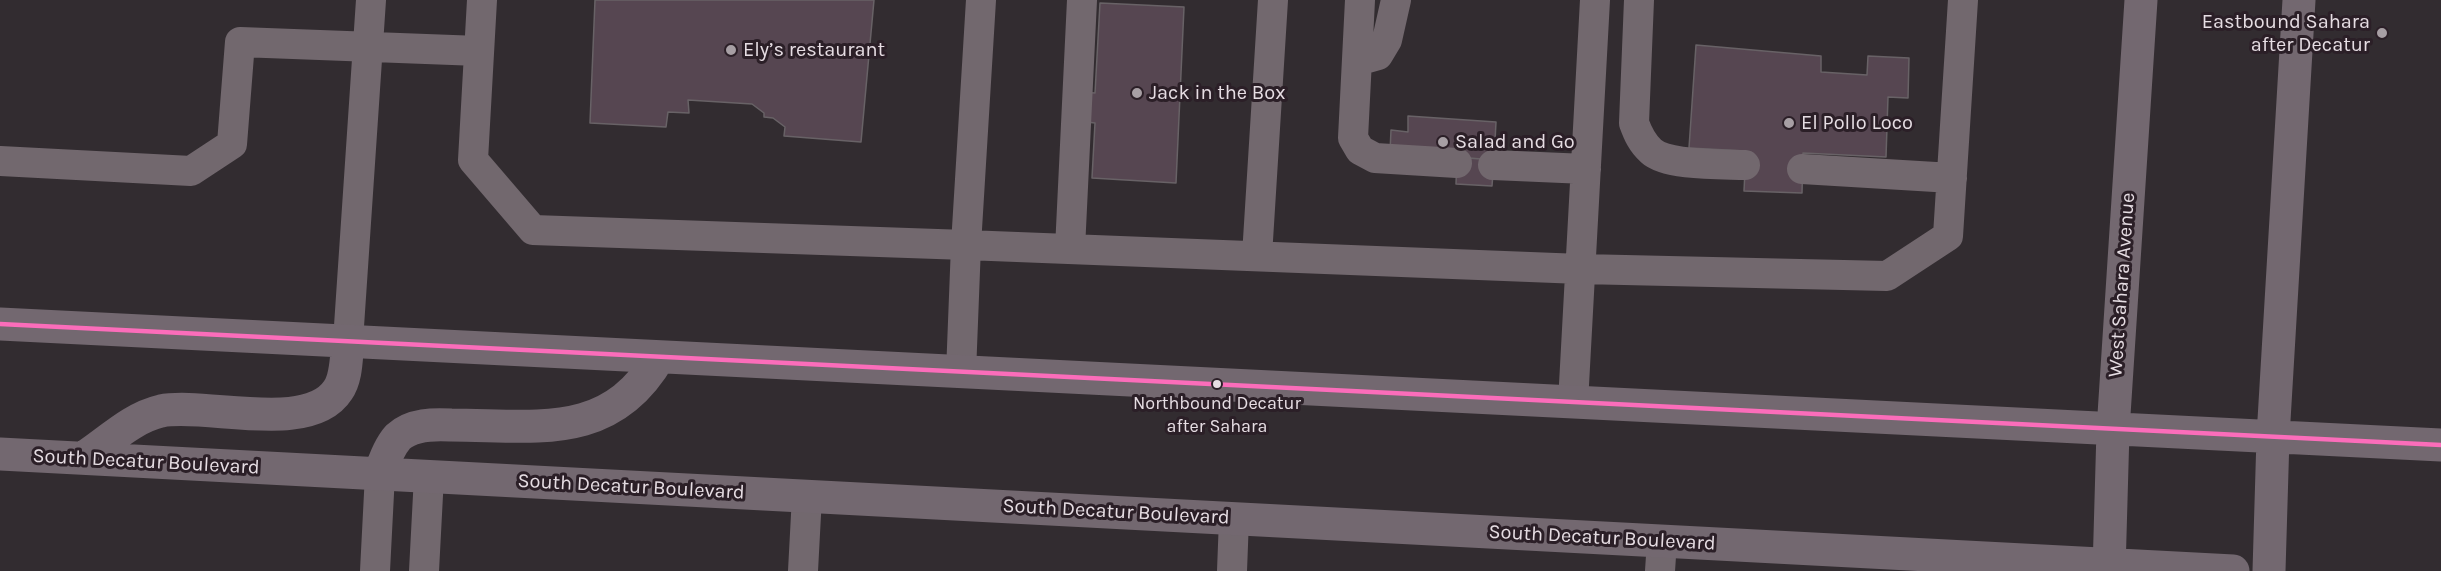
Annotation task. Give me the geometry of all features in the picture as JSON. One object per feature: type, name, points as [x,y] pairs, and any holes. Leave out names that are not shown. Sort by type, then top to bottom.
[{"type":"main road","name":"West Sahara Avenue","points":[[2109,568],[2113,430],[2140,0]]},
{"type":"main road","points":[[2269,571],[2273,437],[2300,0]]},
{"type":"main road","points":[[0,324],[2441,445]]},
{"type":"main road","points":[[83,458],[135,420],[165,411],[287,414],[321,405],[337,392],[343,380],[348,341]]},
{"type":"main road","points":[[380,474],[386,457],[399,436],[426,424],[565,425],[588,419],[623,401],[638,389],[659,357]]},
{"type":"main road","name":"South Decatur Boulevard","points":[[0,454],[1234,519],[1661,556],[2233,571]]},
{"type":"lane","points":[[348,341],[371,0]]},
{"type":"lane","points":[[482,0],[473,160],[533,230],[1581,268],[1887,276],[1948,236],[1963,0]]},
{"type":"lane","points":[[961,373],[966,245],[981,0]]},
{"type":"lane","points":[[1070,249],[1082,0]]},
{"type":"lane","points":[[1257,256],[1273,0]]},
{"type":"lane","points":[[1360,0],[1353,138],[1360,150],[1375,158],[1457,163]]},
{"type":"lane","points":[[1357,62],[1378,55],[1388,40],[1396,0]]},
{"type":"lane","points":[[1573,403],[1594,0]]},
{"type":"lane","points":[[1639,0],[1634,123],[1639,137],[1652,153],[1673,160],[1745,165]]},
{"type":"lane","points":[[0,162],[190,171],[232,144],[240,42],[478,51]]},
{"type":"lane","points":[[1493,165],[1586,169]]},
{"type":"lane","points":[[1802,169],[1952,178]]},
{"type":"lane","points":[[375,571],[380,474]]},
{"type":"lane","points":[[424,571],[429,476]]},
{"type":"lane","points":[[803,571],[807,496]]},
{"type":"lane","points":[[1232,571],[1234,519]]},
{"type":"building","name":"Ely’s restaurant","points":[[595,0],[874,0],[861,142],[784,136],[785,127],[773,118],[764,117],[764,113],[752,104],[688,100],[689,113],[668,112],[666,127],[590,123]]},
{"type":"building","name":"Jack in the Box","points":[[1100,3],[1184,7],[1176,183],[1092,178],[1095,123],[1079,121],[1081,92],[1095,93]]},
{"type":"building","name":"El Pollo Loco","points":[[1696,45],[1821,56],[1821,72],[1867,75],[1868,56],[1909,58],[1908,98],[1888,97],[1886,157],[1803,153],[1802,193],[1744,191],[1746,151],[1689,148]]},
{"type":"building","name":"Salad and Go","points":[[1408,116],[1496,122],[1494,160],[1390,152],[1391,130],[1408,132]]},
{"type":"building","points":[[1457,157],[1494,160],[1492,186],[1456,184]]},
{"type":"transit line","points":[[0,324],[2441,445]]},
{"type":"place","name":"Eastbound Sahara after Decatur","points":[[2382,33]]},
{"type":"place","name":"Ely’s restaurant","points":[[731,50]]},
{"type":"place","name":"Jack in the Box","points":[[1137,93]]},
{"type":"place","name":"El Pollo Loco","points":[[1789,123]]},
{"type":"place","name":"Salad and Go","points":[[1443,142]]},
{"type":"place","name":"Northbound Decatur after Sahara","points":[[1217,384]]}]
